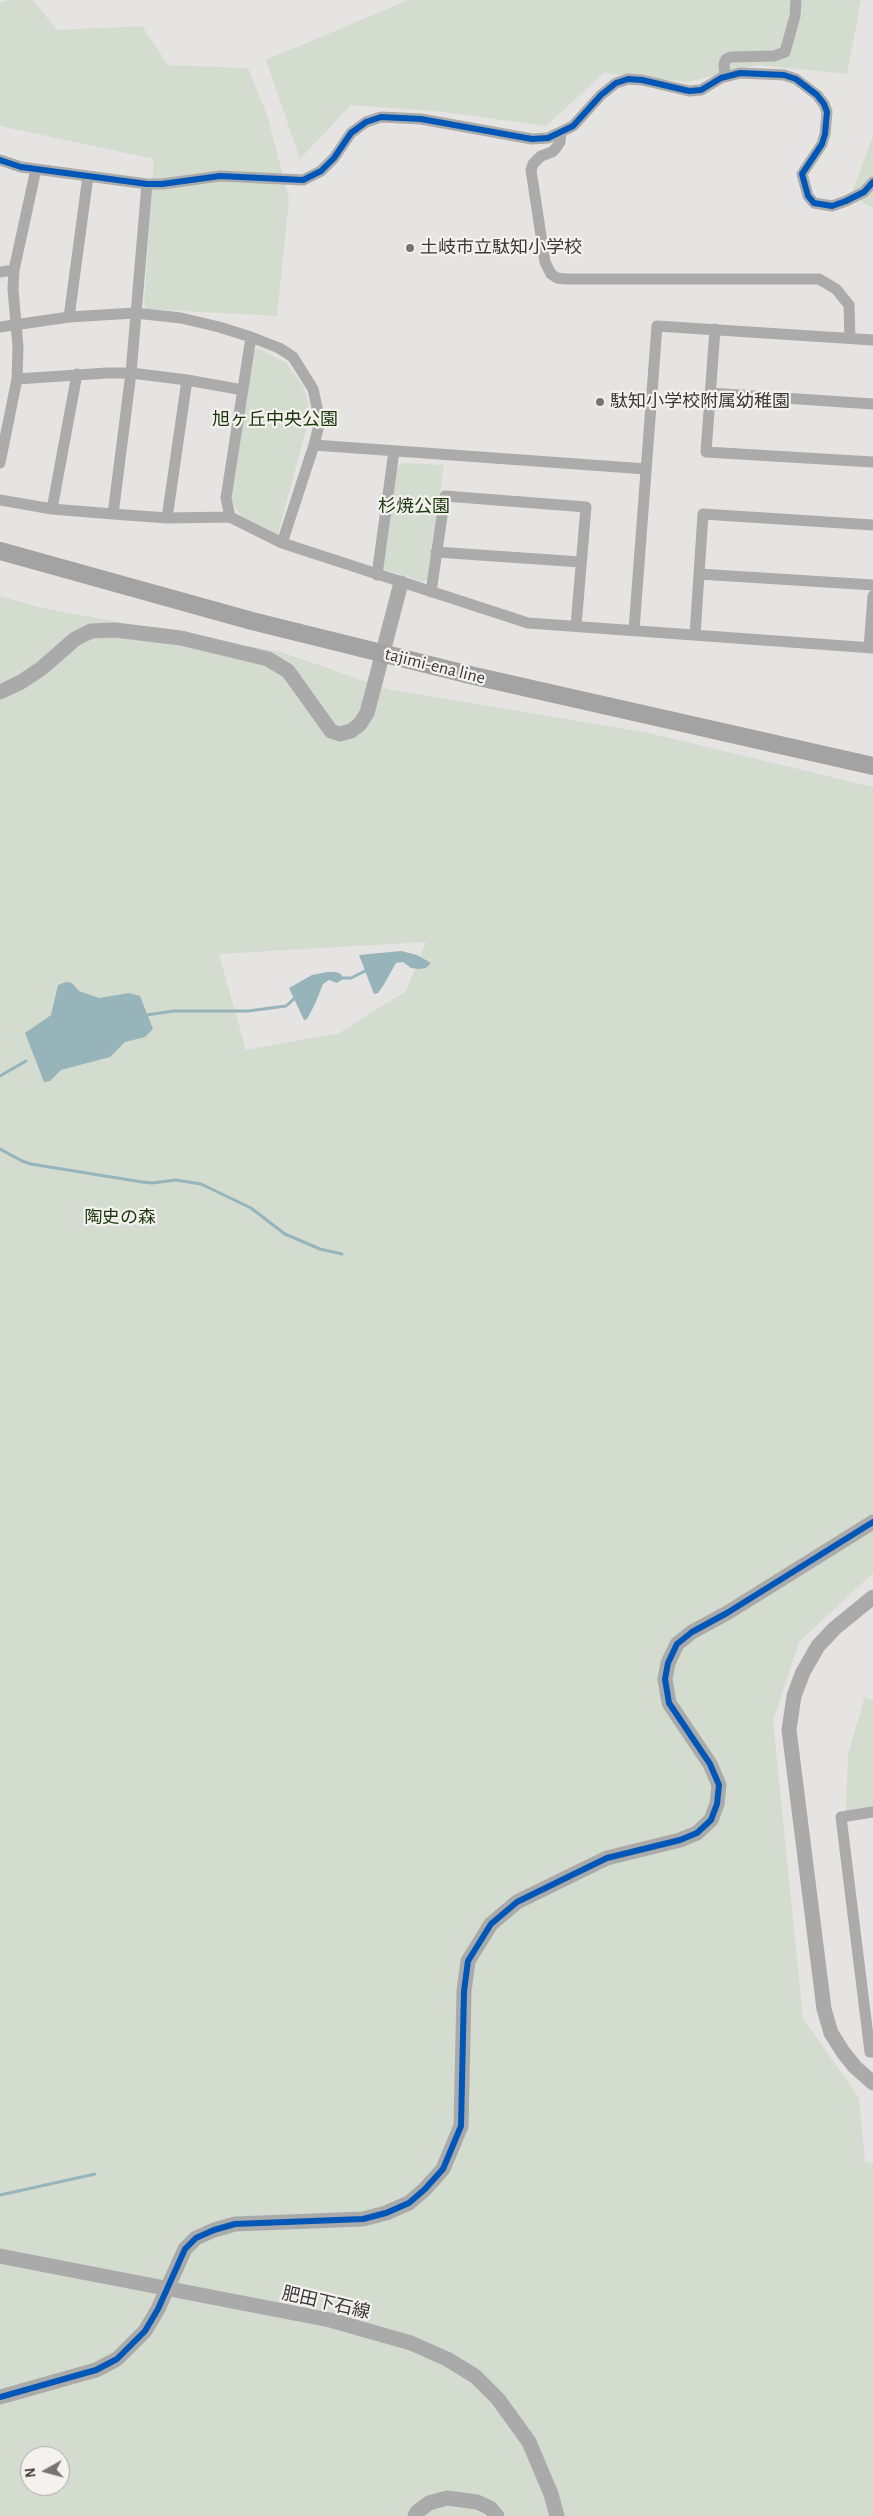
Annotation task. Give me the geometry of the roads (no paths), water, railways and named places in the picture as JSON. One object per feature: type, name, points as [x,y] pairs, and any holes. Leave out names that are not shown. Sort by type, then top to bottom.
[{"type":"main road","name":"tajimi-ena line","points":[[0,551],[252,621],[470,675],[873,766]]},
{"type":"street","points":[[725,76],[726,59],[744,56],[774,56],[785,52],[795,16],[796,0]]},
{"type":"street","points":[[0,160],[21,167],[146,184],[162,184],[220,176],[303,180],[321,171],[334,158],[351,133],[366,122],[381,117],[421,119],[532,139],[561,133],[573,126],[601,95],[616,83],[628,79],[642,80],[689,90],[701,90],[725,76],[740,72],[784,75],[796,79],[817,95],[824,104],[827,121],[822,144],[802,174],[808,196],[814,203],[832,206],[839,204],[864,192],[873,182]]},
{"type":"street","points":[[561,133],[560,142],[556,148],[552,152],[540,156],[533,164],[531,170],[545,262],[551,274],[558,278],[566,279],[819,279],[836,289],[849,305],[850,338]]},
{"type":"street","points":[[0,463],[17,379],[13,289],[14,270],[36,169]]},
{"type":"street","points":[[69,317],[88,176]]},
{"type":"street","points":[[113,514],[131,373],[146,184]]},
{"type":"street","points":[[0,272],[14,270]]},
{"type":"street","points":[[0,327],[69,317],[135,313],[181,318],[251,337],[279,348],[293,357],[304,373],[317,402],[320,421],[282,543]]},
{"type":"street","points":[[634,630],[657,326],[873,340]]},
{"type":"street","points":[[715,329],[706,452],[873,462]]},
{"type":"street","points":[[230,517],[226,498],[251,337]]},
{"type":"street","points":[[17,379],[77,374],[131,373],[243,390]]},
{"type":"street","points":[[52,509],[77,374]]},
{"type":"street","points":[[167,518],[187,380]]},
{"type":"street","points":[[710,393],[873,404]]},
{"type":"street","points":[[314,445],[646,469]]},
{"type":"street","points":[[377,575],[394,451]]},
{"type":"street","points":[[431,592],[445,496],[586,507],[576,626]]},
{"type":"street","points":[[0,500],[52,509],[167,518],[230,517],[282,543],[528,623],[871,648],[873,596]]},
{"type":"street","points":[[695,635],[703,514],[873,525]]},
{"type":"street","points":[[436,552],[581,562]]},
{"type":"street","points":[[699,574],[873,584]]},
{"type":"street","points":[[0,692],[21,682],[42,668],[75,639],[91,631],[115,630],[181,638],[268,659],[288,671],[331,731],[340,734],[351,731],[360,724],[367,713],[401,583]]},
{"type":"street","points":[[0,2397],[96,2370],[117,2359],[145,2330],[185,2249],[196,2238],[235,2224],[363,2219],[386,2213],[409,2203],[425,2189],[443,2169],[460,2126],[464,1990],[468,1961],[491,1924],[517,1902],[607,1858],[680,1840],[697,1833],[711,1820],[718,1804],[718,1785],[710,1764],[669,1703],[665,1679],[668,1663],[677,1644],[692,1632],[728,1613],[873,1522]]},
{"type":"street","points":[[873,1597],[835,1628],[818,1646],[803,1672],[794,1696],[789,1730],[824,2009],[831,2033],[843,2052],[855,2067],[873,2083]]},
{"type":"street","points":[[873,1812],[842,1817],[870,2052],[873,2052]]},
{"type":"street","name":"肥田下石線","points":[[0,2256],[330,2320],[411,2343],[447,2359],[475,2376],[498,2399],[529,2442],[545,2477],[557,2516]]},
{"type":"street","points":[[415,2516],[428,2503],[447,2498],[476,2502],[490,2508],[497,2516]]},
{"type":"water","points":[[401,951],[417,955],[431,963],[426,968],[419,969],[411,968],[403,962],[396,963],[383,986],[378,993],[374,994],[359,955]]},
{"type":"water","points":[[327,972],[341,974],[343,979],[337,983],[329,980],[323,984],[315,1004],[307,1019],[304,1020],[289,988],[312,975]]},
{"type":"water","points":[[66,982],[72,983],[79,991],[99,998],[129,993],[140,996],[153,1029],[145,1037],[125,1042],[110,1057],[61,1070],[50,1081],[44,1082],[25,1033],[51,1015],[58,985]]},
{"type":"waterway","points":[[340,978],[351,978],[367,970]]},
{"type":"waterway","points":[[146,1015],[174,1011],[248,1011],[286,1006],[296,997]]},
{"type":"waterway","points":[[0,1076],[26,1061]]},
{"type":"waterway","points":[[0,1149],[31,1164],[142,1182],[152,1183],[176,1180],[201,1184],[251,1208],[285,1234],[320,1249],[342,1254]]},
{"type":"waterway","points":[[0,2195],[95,2174]]},
{"type":"place","name":"土岐市立駄知小学校","points":[[410,248]]},
{"type":"place","name":"駄知小学校附属幼稚園","points":[[600,402]]},
{"type":"park label","name":"旭ヶ丘中央公園","points":[[275,420]]},
{"type":"park label","name":"杉焼公園","points":[[414,507]]},
{"type":"park label","name":"陶史の森","points":[[120,1218]]}]
